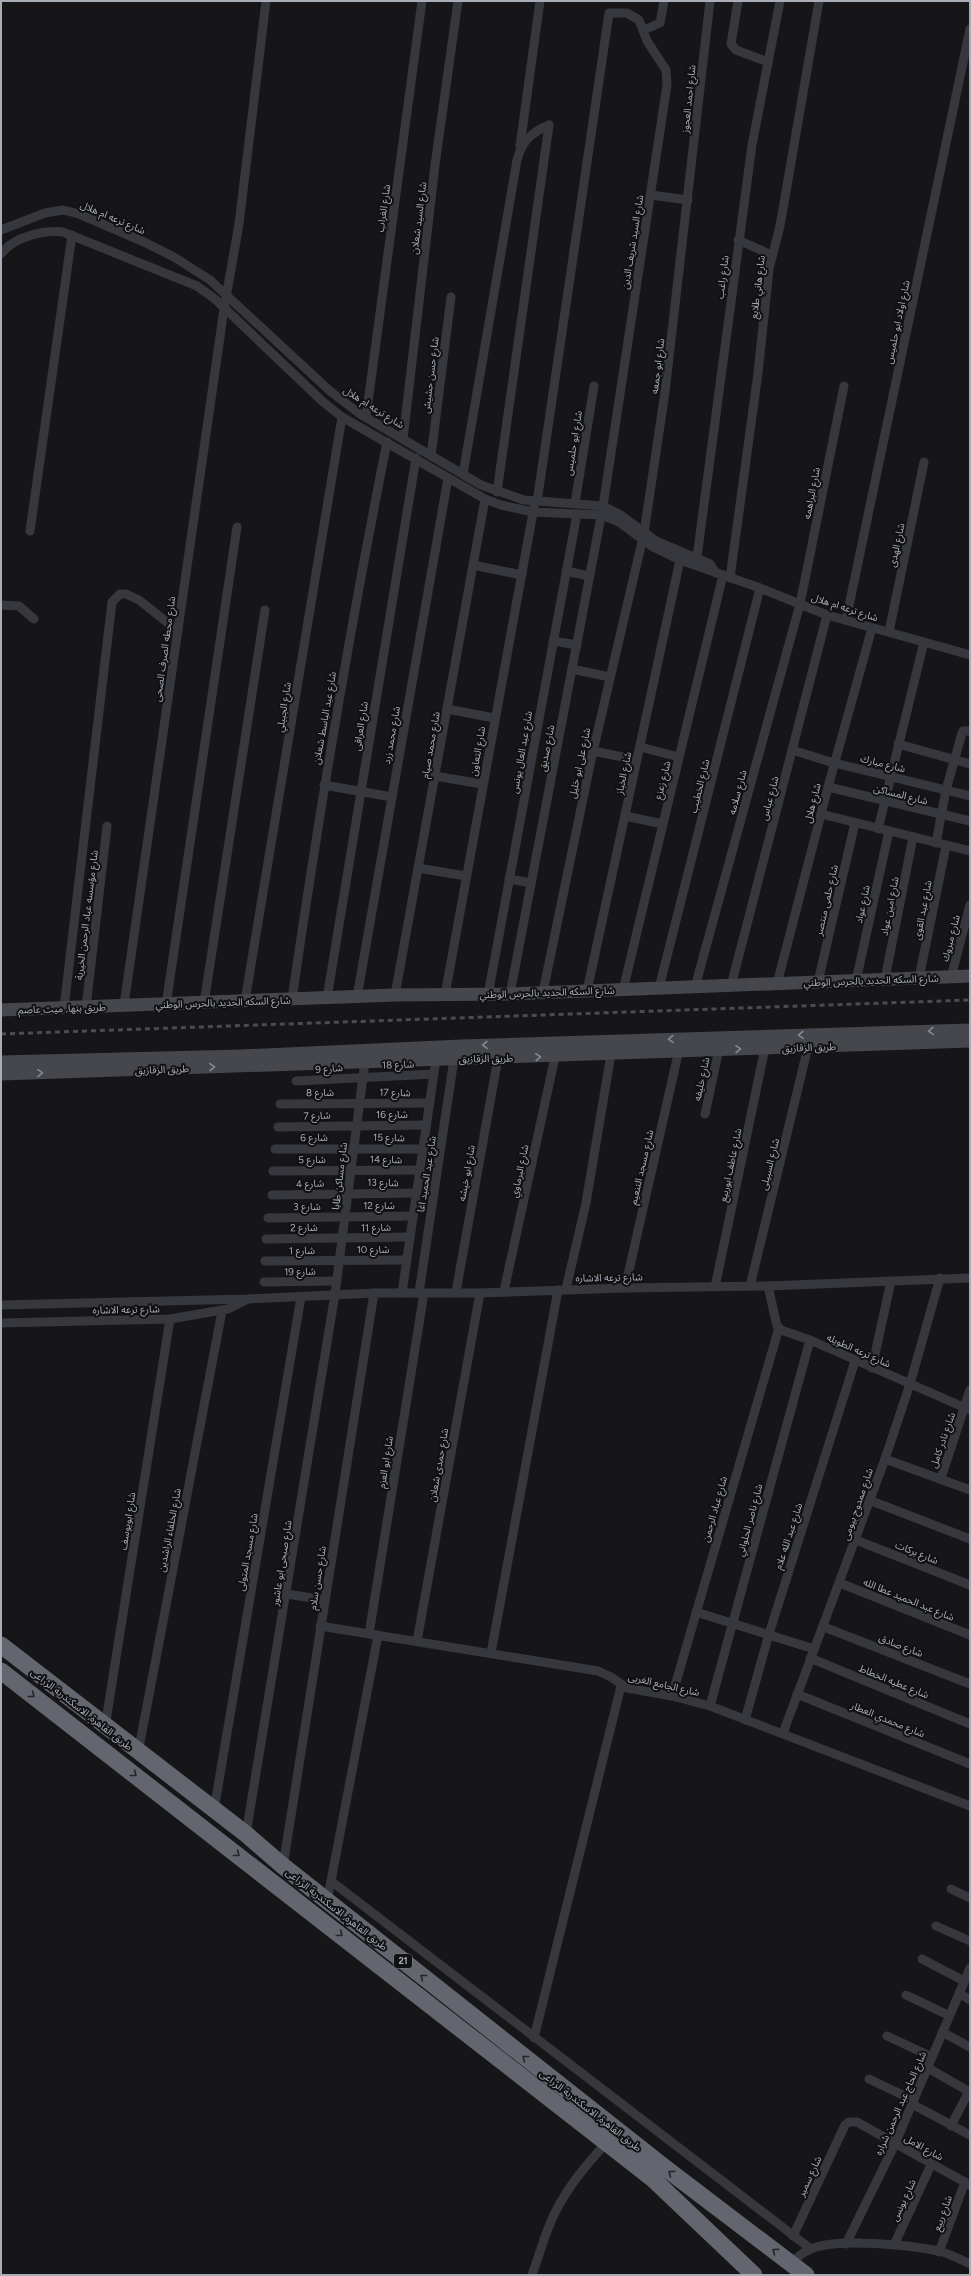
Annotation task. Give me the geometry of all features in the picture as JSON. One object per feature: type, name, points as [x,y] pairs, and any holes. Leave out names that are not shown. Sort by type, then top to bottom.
[{"type":"highway","name":"طريق القاهرة, الاسكندرية الزراعى","points":[[1,1645],[138,1753],[246,1834],[283,1866],[664,2167],[806,2275]]},
{"type":"highway","name":"طريق القاهرة, الاسكندرية الزراعى","points":[[1,1670],[678,2200],[754,2275]]},
{"type":"main road","name":"شارع السكه الحديد بالحرس الوطني","points":[[124,1005],[166,1005],[395,995],[488,995],[970,976]]},
{"type":"main road","name":"طريق بنها, ميت عاصم","points":[[1,1010],[124,1005]]},
{"type":"main road","name":"طريق الزقازيق","points":[[1,1062],[242,1056],[459,1055],[970,1030]]},
{"type":"main road","name":"طريق الزقازيق","points":[[1,1074],[100,1072],[436,1059],[459,1055],[498,1058],[555,1057],[679,1050],[970,1041]]},
{"type":"street","name":"شارع محطه الصرف الصحى","points":[[124,1005],[224,309],[239,224],[266,1]]},
{"type":"street","name":"شارع الغراب","points":[[366,418],[422,1]]},
{"type":"street","name":"شارع السيد شعلان","points":[[403,439],[436,165],[458,1]]},
{"type":"street","points":[[463,474],[520,149],[540,1]]},
{"type":"street","points":[[644,30],[660,23],[664,1]]},
{"type":"street","name":"شارع احمد العجوز","points":[[688,200],[710,1]]},
{"type":"street","points":[[738,1],[731,44],[736,50],[768,62]]},
{"type":"street","name":"شارع راغب","points":[[697,557],[738,240],[752,145],[780,1]]},
{"type":"street","name":"شارع هاني طلايع","points":[[723,575],[758,372],[772,255],[780,226],[819,1]]},
{"type":"street","name":"شارع السيد شريف الدين","points":[[603,511],[668,77],[664,64],[647,41],[639,20],[633,16],[609,13]]},
{"type":"street","name":"شارع التعاون","points":[[445,995],[494,718],[536,502],[609,13]]},
{"type":"street","name":"شارع اولاد ابو حلميس","points":[[846,620],[970,29]]},
{"type":"street","points":[[497,492],[549,125],[529,137],[520,149]]},
{"type":"street","points":[[651,195],[688,200]]},
{"type":"street","name":"شارع ابو جمعه","points":[[643,536],[665,392],[688,200]]},
{"type":"street","name":"شارع ترعه ام هلال","points":[[1,230],[45,212],[70,211],[144,242],[174,257],[210,280],[330,391],[366,418],[497,492],[536,502],[575,503],[619,514],[643,536],[680,560],[760,588],[827,615],[970,655]]},
{"type":"street","name":"شارع ترعه ام هلال","points":[[1,254],[17,242],[32,235],[53,231],[72,235],[184,279],[206,292],[260,341],[322,401],[342,417],[416,458],[485,499],[501,505],[533,512],[577,514],[603,511]]},
{"type":"street","points":[[30,531],[72,235]]},
{"type":"street","points":[[738,240],[772,255]]},
{"type":"street","name":"شارع حسن حشيش","points":[[431,456],[451,297]]},
{"type":"street","points":[[260,341],[264,329]]},
{"type":"street","name":"شارع ابو حلميس","points":[[575,503],[594,386]]},
{"type":"street","name":"شارع البراهمه","points":[[800,604],[844,386]]},
{"type":"street","name":"شارع الجبيلي","points":[[245,1001],[342,417]]},
{"type":"street","name":"شارع عبد الباسط شعلان","points":[[292,999],[324,785],[354,608],[387,442]]},
{"type":"street","name":"شارع العراقى","points":[[327,998],[416,458]]},
{"type":"street","name":"شارع الهدى","points":[[889,632],[924,462]]},
{"type":"street","name":"شارع محمد زرد","points":[[357,997],[448,478]]},
{"type":"street","name":"شارع محمد صيام","points":[[395,995],[485,499]]},
{"type":"street","name":"شارع صديق","points":[[510,994],[589,576],[603,511]]},
{"type":"street","name":"شارع عبد العال يونس","points":[[488,995],[577,514]]},
{"type":"street","points":[[166,1005],[237,527]]},
{"type":"street","name":"شارع ترعه ام هلال","points":[[643,536],[697,557],[710,564],[723,575]]},
{"type":"street","name":"شارع على ابو خليل","points":[[543,992],[593,751],[643,536]]},
{"type":"street","name":"شارع الخباز","points":[[587,991],[680,560]]},
{"type":"street","points":[[473,565],[522,575]]},
{"type":"street","points":[[566,571],[589,576]]},
{"type":"street","name":"شارع زعزع","points":[[623,990],[723,575]]},
{"type":"street","name":"شارع الخطيب","points":[[659,988],[760,588]]},
{"type":"street","points":[[64,1008],[112,602],[120,594],[133,596],[178,631]]},
{"type":"street","name":"شارع سلامه","points":[[694,987],[800,604]]},
{"type":"street","points":[[1,605],[19,606],[34,619]]},
{"type":"street","points":[[204,1003],[265,610]]},
{"type":"street","name":"شارع عباس","points":[[731,986],[827,615]]},
{"type":"street","name":"شارع هلال","points":[[777,984],[834,763],[872,628]]},
{"type":"street","points":[[553,641],[577,645]]},
{"type":"street","points":[[878,829],[924,642]]},
{"type":"street","points":[[572,669],[610,676]]},
{"type":"street","points":[[447,709],[494,718]]},
{"type":"street","points":[[936,843],[946,790],[962,733],[964,731],[970,731]]},
{"type":"street","points":[[898,744],[970,764]]},
{"type":"street","points":[[640,747],[679,757]]},
{"type":"street","name":"شارع مبارك","points":[[792,750],[834,763],[970,796]]},
{"type":"street","points":[[593,751],[637,760]]},
{"type":"street","points":[[435,776],[482,784]]},
{"type":"street","points":[[324,785],[392,797]]},
{"type":"street","name":"شارع المساكن","points":[[828,787],[970,821]]},
{"type":"street","points":[[821,814],[970,851]]},
{"type":"street","points":[[625,816],[663,824]]},
{"type":"street","name":"شارع حلمى منتصر","points":[[818,982],[855,823]]},
{"type":"street","name":"شارع مؤسسه عباد الرحمن الخيرية","points":[[86,1007],[107,826]]},
{"type":"street","name":"شارع عواد","points":[[856,981],[889,831]]},
{"type":"street","name":"شارع امين عواد","points":[[885,979],[913,837]]},
{"type":"street","name":"شارع عبد القوى","points":[[919,978],[946,846]]},
{"type":"street","points":[[418,868],[466,876]]},
{"type":"street","points":[[509,879],[531,883]]},
{"type":"street","name":"شارع مبروك","points":[[951,977],[970,905]]},
{"type":"street","name":"شارع السبيلى","points":[[750,1286],[808,1047]]},
{"type":"street","name":"شارع عاطف ابوربيع","points":[[715,1287],[765,1048]]},
{"type":"street","name":"شارع خليفه","points":[[705,1114],[719,1049]]},
{"type":"street","name":"شارع مسجد التنعيم","points":[[625,1288],[679,1050]]},
{"type":"street","points":[[491,1653],[562,1289],[589,1188],[611,1054]]},
{"type":"street","name":"شارع عبد الحميد اغا","points":[[421,1293],[459,1055]]},
{"type":"street","name":"شارع البرماوي","points":[[504,1291],[555,1057]]},
{"type":"street","name":"شارع ابو خيشه","points":[[456,1292],[498,1058]]},
{"type":"street","points":[[402,1293],[436,1059]]},
{"type":"street","name":"شارع مساكن طابا","points":[[335,1294],[365,1061]]},
{"type":"street","name":"شارع 18","points":[[363,1077],[434,1074]]},
{"type":"street","name":"شارع 9","points":[[296,1081],[363,1077]]},
{"type":"street","name":"شارع 17","points":[[360,1103],[430,1103]]},
{"type":"street","name":"شارع 8","points":[[280,1104],[360,1103]]},
{"type":"street","name":"شارع 16","points":[[357,1125],[426,1125]]},
{"type":"street","name":"شارع 7","points":[[278,1127],[357,1125]]},
{"type":"street","name":"شارع 15","points":[[354,1148],[423,1149]]},
{"type":"street","name":"شارع 6","points":[[275,1149],[354,1148]]},
{"type":"street","name":"شارع 14","points":[[351,1170],[420,1170]]},
{"type":"street","name":"شارع 5","points":[[273,1171],[351,1170]]},
{"type":"street","name":"شارع 13","points":[[348,1193],[416,1193]]},
{"type":"street","name":"شارع 4","points":[[272,1195],[348,1193]]},
{"type":"street","name":"شارع 12","points":[[346,1216],[413,1216]]},
{"type":"street","name":"شارع 3","points":[[268,1218],[346,1216]]},
{"type":"street","name":"شارع 11","points":[[343,1238],[410,1237]]},
{"type":"street","name":"شارع 2","points":[[266,1239],[343,1238]]},
{"type":"street","name":"شارع 10","points":[[340,1260],[407,1260]]},
{"type":"street","name":"شارع 1","points":[[265,1261],[340,1260]]},
{"type":"street","name":"شارع ممدوح بيومى","points":[[783,1733],[812,1654],[824,1627],[885,1459],[910,1384],[940,1278]]},
{"type":"street","name":"شارع ترعه الاشاره","points":[[1,1305],[248,1299],[374,1293],[480,1293],[562,1289],[768,1286],[970,1278]]},
{"type":"street","name":"شارع 19","points":[[264,1282],[337,1281]]},
{"type":"street","points":[[872,1368],[890,1281]]},
{"type":"street","points":[[768,1286],[779,1328]]},
{"type":"street","name":"شارع حسن سلام","points":[[283,1866],[324,1600],[374,1293]]},
{"type":"street","name":"شارع ابو العزم","points":[[327,1901],[373,1634],[421,1293]]},
{"type":"street","name":"شارع حمدى شعلان","points":[[417,1641],[480,1293]]},
{"type":"street","name":"شارع صبحى ابو عاشور","points":[[246,1834],[287,1594],[335,1294]]},
{"type":"street","name":"شارع مسجد المتولى","points":[[214,1810],[301,1297]]},
{"type":"street","name":"شارع ترعه الاشاره","points":[[1,1323],[170,1319],[222,1311],[238,1305],[248,1299]]},
{"type":"street","name":"شارع الخلفاء الراشدين","points":[[138,1753],[222,1311]]},
{"type":"street","name":"شارع ابويوسف","points":[[105,1727],[170,1319]]},
{"type":"street","name":"شارع ترعه الطويله","points":[[779,1328],[968,1409]]},
{"type":"street","name":"شارع عباد الرحمن","points":[[672,1696],[779,1328]]},
{"type":"street","name":"شارع ناصر الحلواني","points":[[710,1706],[810,1340]]},
{"type":"street","name":"شارع عبد الله علام","points":[[745,1720],[769,1634],[855,1361]]},
{"type":"street","name":"شارع نادر كامل","points":[[940,1478],[968,1409],[970,1390]]},
{"type":"street","points":[[885,1459],[970,1490]]},
{"type":"street","points":[[870,1500],[970,1539]]},
{"type":"street","name":"شارع بركات","points":[[856,1540],[970,1585]]},
{"type":"street","name":"شارع عبد الحميد عطا الله","points":[[840,1583],[970,1635]]},
{"type":"street","points":[[287,1594],[324,1600]]},
{"type":"street","name":"شارع عطيه الخطاط","points":[[696,1612],[769,1634],[970,1724]]},
{"type":"street","name":"شارع الجامع الغربى","points":[[320,1626],[598,1671],[611,1676],[621,1686],[672,1696],[710,1706],[970,1806]]},
{"type":"street","name":"شارع صادق","points":[[824,1627],[970,1684]]},
{"type":"street","points":[[534,2038],[621,1686]]},
{"type":"street","name":"شارع محمدي العطار","points":[[797,1694],[970,1764]]},
{"type":"street","points":[[331,1881],[811,2249]]},
{"type":"street","points":[[951,1889],[970,1898]]},
{"type":"street","points":[[936,1926],[970,1941]]},
{"type":"street","points":[[922,1959],[964,1981]]},
{"type":"street","name":"شارع الحاج عبد الرحمن شراره","points":[[846,2244],[895,2144],[928,2068],[948,2015],[970,1968]]},
{"type":"street","points":[[959,1994],[970,2000]]},
{"type":"street","points":[[906,1995],[948,2015]]},
{"type":"street","points":[[942,2032],[970,2047]]},
{"type":"street","points":[[886,2036],[932,2057]]},
{"type":"street","points":[[928,2068],[970,2092],[951,2126]]},
{"type":"street","points":[[869,2079],[913,2102],[951,2126],[970,2135]]},
{"type":"street","name":"شارع الامل","points":[[846,2125],[849,2122],[857,2122],[967,2184]]},
{"type":"street","name":"شارع سمير","points":[[793,2236],[846,2125]]},
{"type":"street","points":[[532,2275],[550,2225],[561,2200],[579,2174],[606,2143]]},
{"type":"street","name":"شارع يونس","points":[[894,2245],[931,2165]]},
{"type":"street","name":"شارع ربيع","points":[[939,2252],[967,2184]]},
{"type":"street","points":[[790,2263],[811,2249],[846,2244],[894,2245],[939,2252],[970,2264]]},
{"type":"railway","points":[[1,1034],[970,1000]]}]
